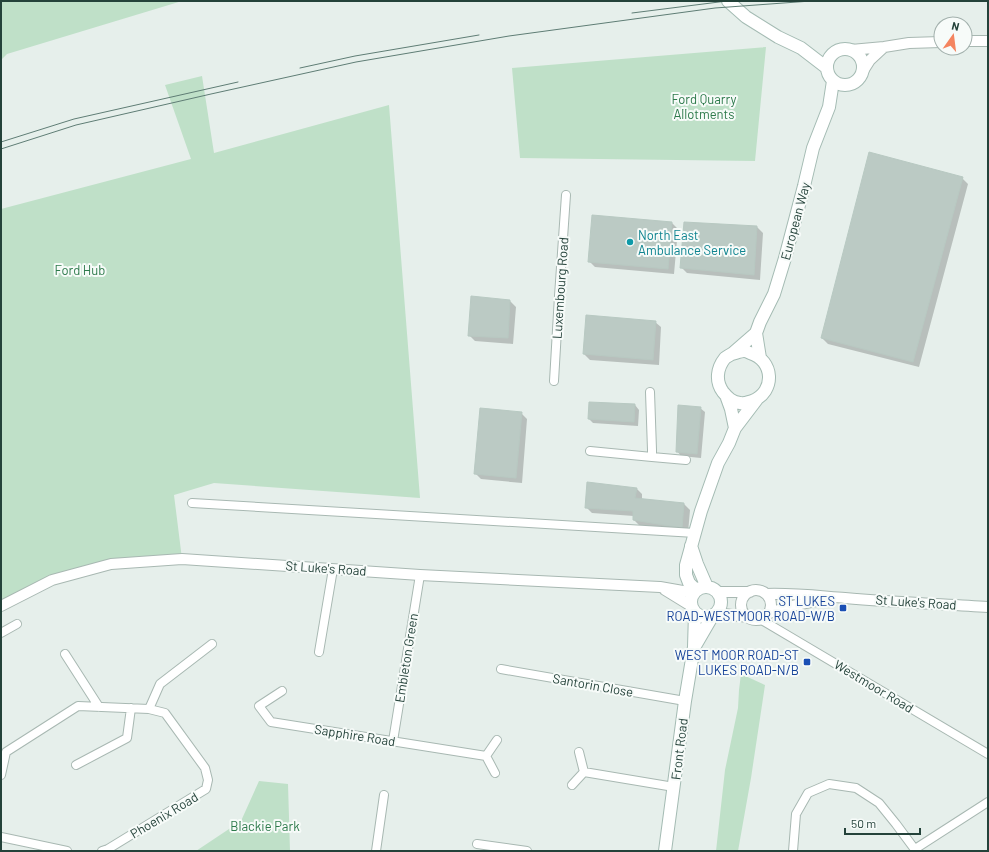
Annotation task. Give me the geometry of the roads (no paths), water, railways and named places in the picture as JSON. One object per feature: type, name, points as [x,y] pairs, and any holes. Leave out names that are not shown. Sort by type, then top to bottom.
[{"type":"main road","points":[[728,1],[746,17],[778,37],[801,48],[827,68]]},
{"type":"main road","points":[[801,48],[832,55]]},
{"type":"main road","points":[[842,49],[856,52],[863,61],[863,71],[860,79],[855,83],[845,86],[833,81],[829,76],[827,68],[828,60],[832,55],[842,49]]},
{"type":"main road","points":[[829,107],[833,81]]},
{"type":"main road","points":[[829,107],[845,86]]},
{"type":"main road","name":"European Way","points":[[756,333],[774,294],[785,258],[813,148],[829,107]]},
{"type":"main road","points":[[735,428],[727,398],[719,387],[717,379],[720,366],[726,358],[756,333]]},
{"type":"main road","points":[[756,333],[760,358]]},
{"type":"main road","points":[[694,647],[714,614],[720,607],[721,602],[720,599],[689,583],[686,575],[686,565],[691,546],[718,463],[735,428],[765,392],[769,383],[769,374],[765,363],[757,355],[744,351],[732,354]]},
{"type":"main road","points":[[727,398],[741,403],[747,403],[758,399]]},
{"type":"main road","points":[[694,647],[693,609],[691,597],[704,590]]},
{"type":"main road","points":[[693,609],[700,616],[705,617],[714,614]]},
{"type":"main road","name":"Front Road","points":[[665,851],[685,701],[694,647]]},
{"type":"street","points":[[973,41],[988,41]]},
{"type":"street","points":[[851,50],[909,43],[933,42]]},
{"type":"street","points":[[863,71],[870,60],[884,47]]},
{"type":"street","name":"Luxembourg Road","points":[[554,381],[566,195]]},
{"type":"street","points":[[650,392],[652,457]]},
{"type":"street","points":[[590,451],[686,460]]},
{"type":"street","points":[[192,503],[695,533]]},
{"type":"street","name":"St Luke's Road","points":[[1,606],[52,580],[111,564],[182,559],[420,575],[750,592]]},
{"type":"street","points":[[319,652],[334,569]]},
{"type":"street","name":"Embleton Green","points":[[392,741],[420,575]]},
{"type":"street","name":"St Luke's Road","points":[[660,587],[693,609]]},
{"type":"street","points":[[714,614],[748,617],[755,620],[760,619],[769,613],[771,603],[770,598],[766,594],[755,590],[745,595],[742,603],[742,610],[748,617]]},
{"type":"street","name":"St Luke's Road","points":[[766,594],[783,593],[988,607]]},
{"type":"street","name":"St Luke's Road","points":[[769,613],[790,606],[815,601],[844,598]]},
{"type":"street","name":"Westmoor Road","points":[[760,619],[988,754]]},
{"type":"street","points":[[1,634],[17,624]]},
{"type":"street","points":[[149,709],[160,684],[212,644]]},
{"type":"street","points":[[65,654],[99,707]]},
{"type":"street","name":"Santorin Close","points":[[501,669],[685,701]]},
{"type":"street","name":"Sapphire Road","points":[[282,691],[259,706],[271,722],[486,756]]},
{"type":"street","name":"Phoenix Road","points":[[1,775],[4,752],[78,706],[149,709],[165,713],[205,768],[208,780],[206,789],[108,850],[102,851]]},
{"type":"street","points":[[76,765],[127,738],[131,708]]},
{"type":"street","points":[[495,773],[486,756],[497,740]]},
{"type":"street","points":[[579,752],[584,772]]},
{"type":"street","points":[[584,772],[674,787]]},
{"type":"street","points":[[572,785],[584,772]]},
{"type":"street","points":[[793,851],[796,814],[808,793],[829,784],[856,788],[879,803],[915,850],[988,802]]},
{"type":"street","points":[[376,851],[384,795]]},
{"type":"street","points":[[1,837],[66,851]]},
{"type":"street","points":[[477,844],[527,851]]},
{"type":"tram line","points":[[632,13],[727,1]]},
{"type":"tram line","points":[[1,149],[76,125],[356,62],[509,36],[715,8],[811,1]]},
{"type":"tram line","points":[[300,68],[355,56],[479,35]]},
{"type":"tram line","points":[[1,142],[74,119],[238,82]]},
{"type":"place","name":"North East Ambulance Service","points":[[630,242]]},
{"type":"place","name":"ST LUKES ROAD-WESTMOOR ROAD-W/B","points":[[843,608]]},
{"type":"place","name":"WEST MOOR ROAD-ST LUKES ROAD-N/B","points":[[807,662]]},
{"type":"park label","name":"Ford Quarry Allotments","points":[[704,106]]},
{"type":"park label","name":"Ford Hub","points":[[80,270]]},
{"type":"park label","name":"Blackie Park","points":[[265,826]]}]
